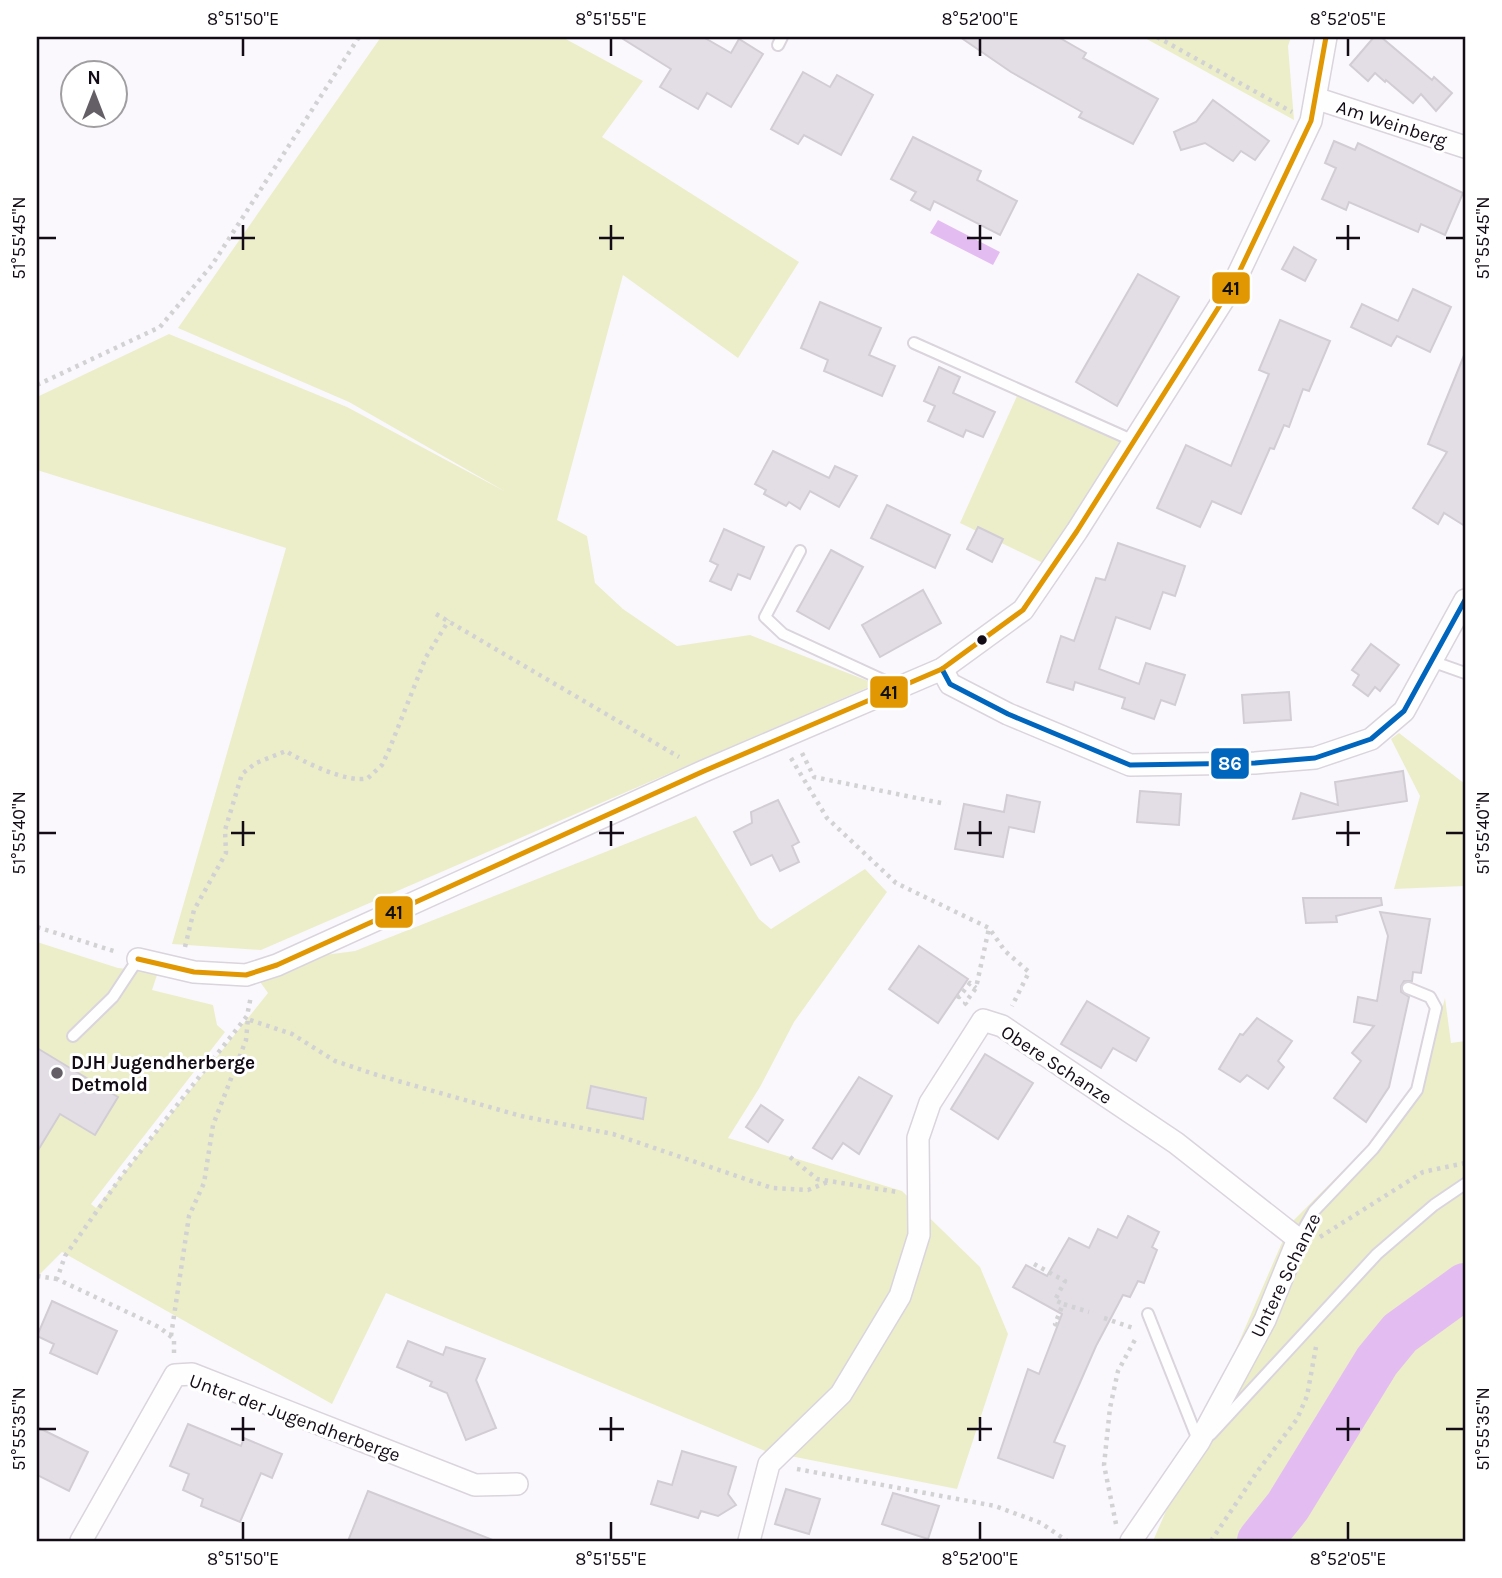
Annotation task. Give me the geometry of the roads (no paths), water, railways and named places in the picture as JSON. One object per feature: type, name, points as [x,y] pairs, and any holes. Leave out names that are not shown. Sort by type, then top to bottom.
[{"type":"street","points":[[138,959],[179,968],[246,975],[277,965],[704,771],[942,669],[1023,610],[1234,284],[1311,121],[1318,99],[1326,37]]},
{"type":"street","name":"Am Weinberg","points":[[1318,99],[1464,145]]},
{"type":"street","points":[[942,669],[950,684],[1008,714],[1130,765],[1255,763],[1315,758],[1371,739],[1404,711],[1434,662],[1465,600]]},
{"type":"street","name":"Obere Schanze","points":[[750,1541],[769,1464],[841,1394],[901,1296],[919,1235],[918,1138],[930,1103],[983,1020],[1002,1026],[1176,1143],[1298,1239]]},
{"type":"street","name":"Untere Schanze","points":[[1124,1535],[1199,1442],[1265,1320],[1298,1239]]},
{"type":"street","name":"Unter der Jugendherberge","points":[[81,1541],[175,1375],[192,1374],[475,1485],[517,1484]]},
{"type":"lane","points":[[914,344],[1134,441]]},
{"type":"lane","points":[[800,551],[765,617],[783,634],[899,687]]},
{"type":"lane","points":[[1434,662],[1465,673]]},
{"type":"lane","points":[[73,1036],[113,997],[138,959]]},
{"type":"lane","name":"Untere Schanze","points":[[1298,1239],[1314,1211],[1373,1149],[1418,1090],[1436,1008],[1430,997],[1408,988]]},
{"type":"lane","points":[[1148,1314],[1199,1442],[1215,1431],[1377,1254],[1434,1205],[1465,1184]]},
{"type":"waterway","points":[[1260,1541],[1288,1506],[1377,1361],[1400,1333],[1465,1286]]},
{"type":"place","name":"DJH Jugendherberge Detmold","points":[[57,1073]]}]
